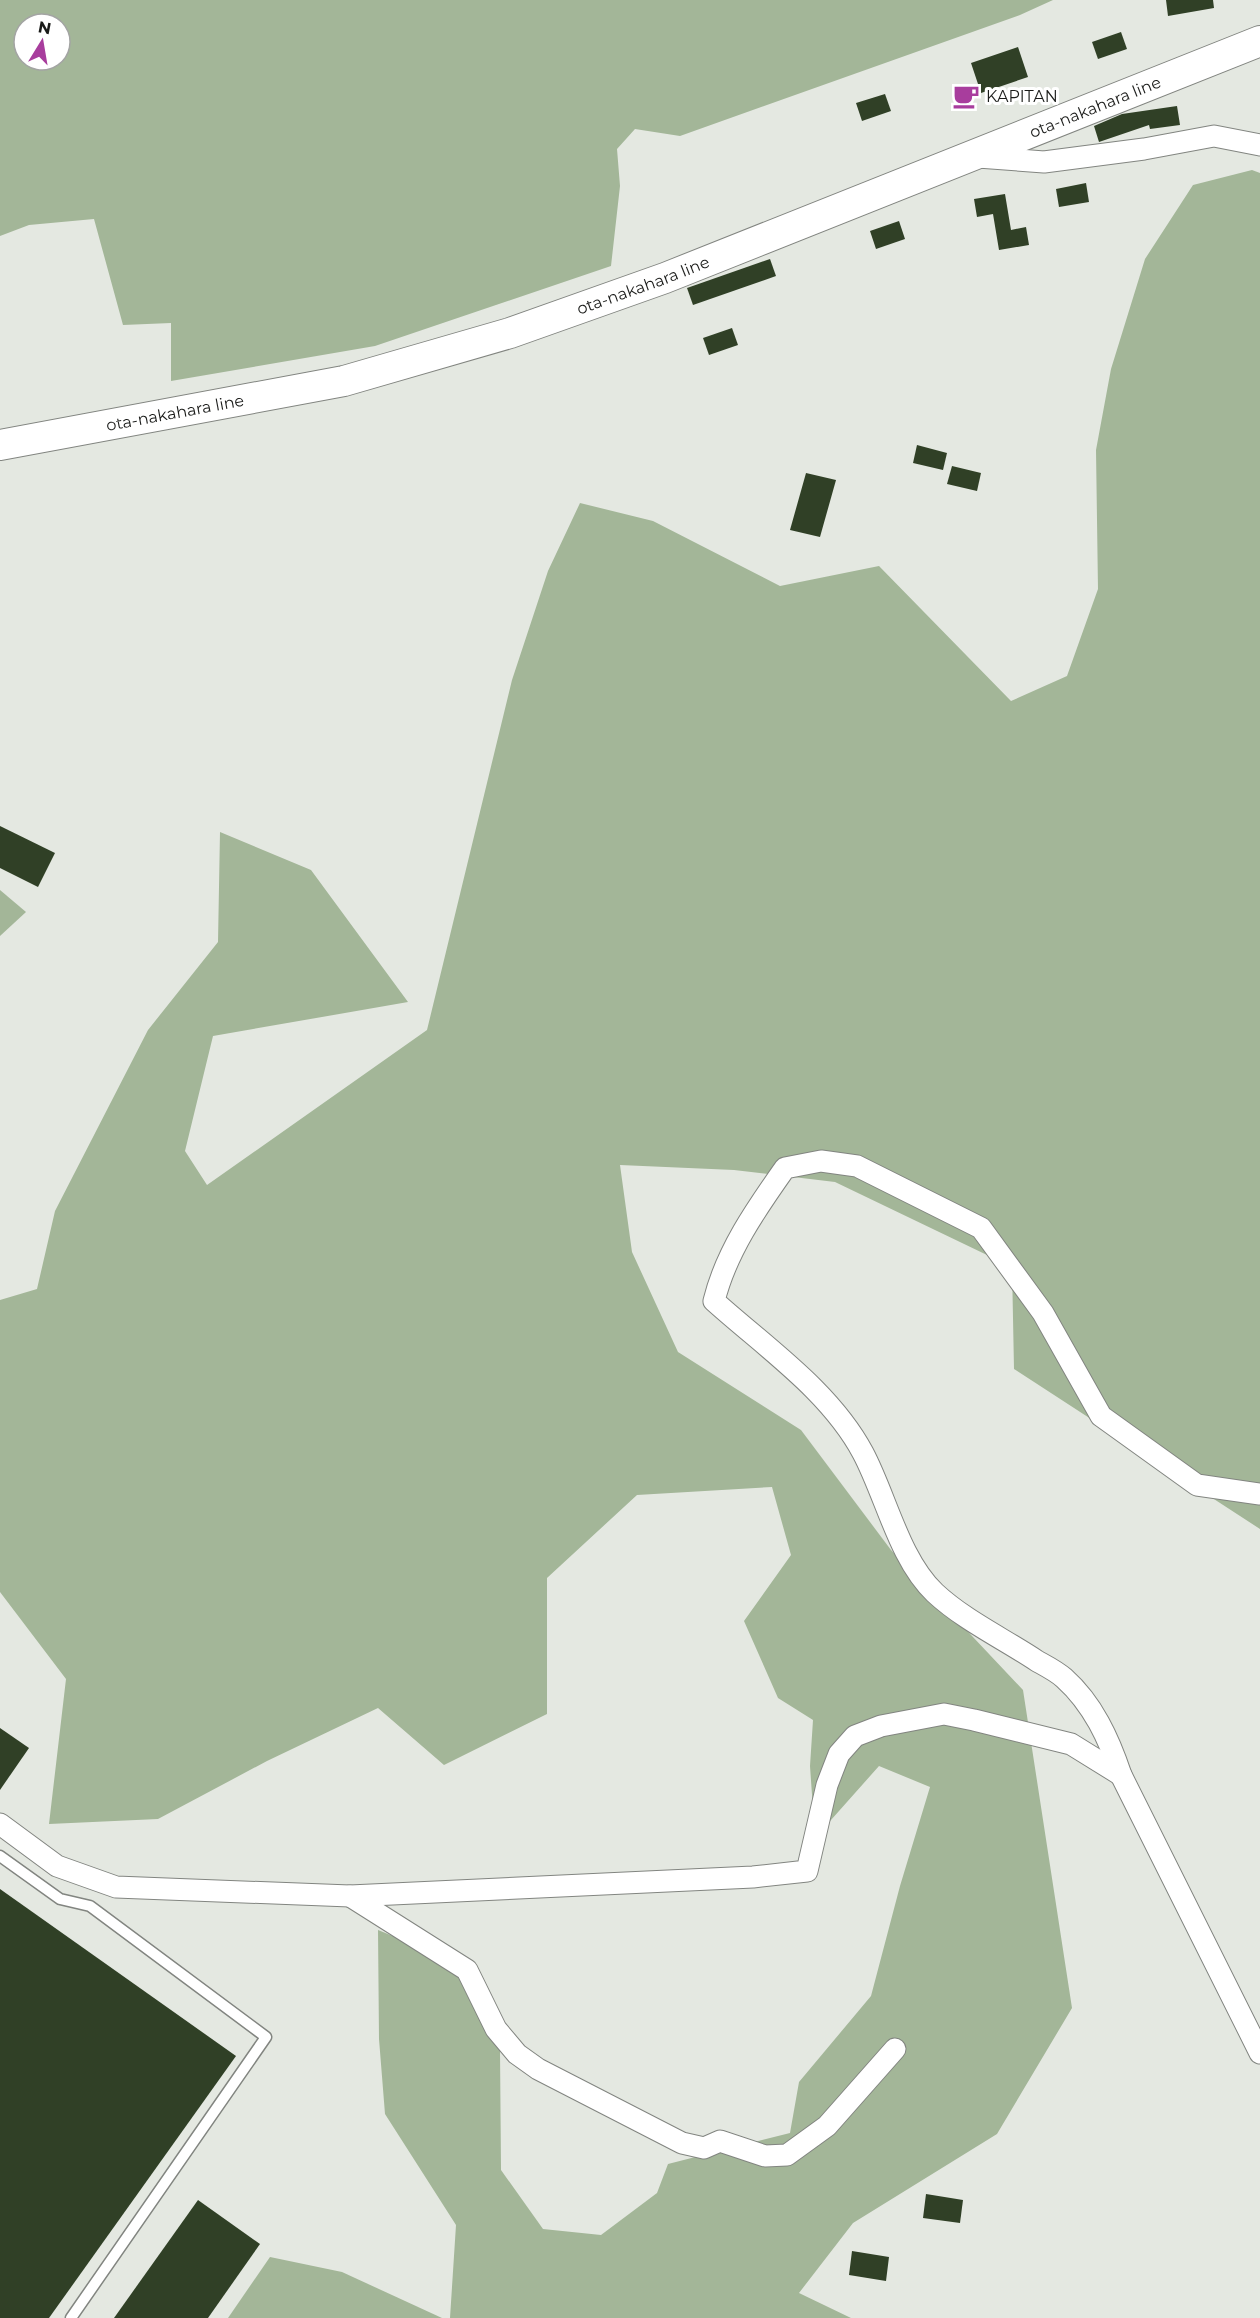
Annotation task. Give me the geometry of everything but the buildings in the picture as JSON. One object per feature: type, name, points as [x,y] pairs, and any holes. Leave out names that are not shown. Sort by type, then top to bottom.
[{"type":"main road","name":"ota-nakahara line","points":[[0,445],[344,381],[510,333],[665,278],[1260,41]]},
{"type":"street","points":[[972,156],[1044,162],[1144,149],[1214,136],[1260,145]]},
{"type":"street","points":[[1260,1494],[1197,1485],[1101,1416],[1042,1313],[981,1228],[857,1166],[821,1161],[786,1168],[756,1208],[721,1274],[714,1301],[800,1378],[829,1406],[848,1429],[863,1452],[916,1570],[935,1593],[1064,1678],[1095,1716],[1110,1741],[1121,1775],[1260,2052]]},
{"type":"street","points":[[0,1824],[57,1866],[116,1887],[350,1896],[753,1877],[807,1871],[827,1785],[839,1754],[855,1736],[881,1726],[944,1714],[1071,1744],[1121,1775]]},
{"type":"street","points":[[350,1896],[467,1970],[496,2029],[517,2054],[546,2074],[682,2144],[704,2148],[720,2141],[765,2156],[787,2155],[827,2126],[895,2049]]},
{"type":"lane","points":[[0,1856],[60,1899],[90,1906],[266,2037],[71,2318]]},
{"type":"green space","points":[[0,0],[1053,0],[1020,15],[680,136],[635,129],[617,149],[620,186],[611,266],[375,346],[171,381],[171,323],[123,325],[94,219],[29,225],[0,236]]},
{"type":"green space","points":[[1252,170],[1260,173],[1260,1529],[1014,1369],[1012,1267],[835,1182],[734,1170],[620,1165],[632,1252],[678,1352],[801,1430],[891,1550],[1023,1690],[1072,2008],[997,2134],[853,2223],[799,2293],[851,2318],[450,2318],[456,2225],[385,2114],[379,2039],[378,1930],[452,1960],[500,2050],[501,2170],[543,2229],[601,2235],[657,2193],[668,2164],[790,2133],[799,2082],[871,1996],[900,1886],[930,1787],[879,1766],[815,1838],[810,1766],[813,1720],[778,1698],[744,1621],[791,1555],[772,1487],[637,1495],[547,1578],[547,1714],[444,1765],[378,1708],[267,1761],[158,1819],[49,1824],[66,1679],[0,1592],[0,1300],[37,1289],[55,1211],[148,1030],[218,942],[220,832],[311,870],[408,1002],[213,1036],[185,1151],[207,1185],[427,1030],[512,680],[548,571],[580,503],[653,521],[780,586],[879,566],[1011,701],[1067,676],[1098,589],[1096,450],[1111,369],[1145,259],[1193,185]]},
{"type":"green space","points":[[0,890],[26,912],[0,936]]},
{"type":"green space","points":[[270,2257],[342,2272],[442,2318],[228,2318]]},
{"type":"place","name":"KAPITAN","points":[[966,96]]}]
